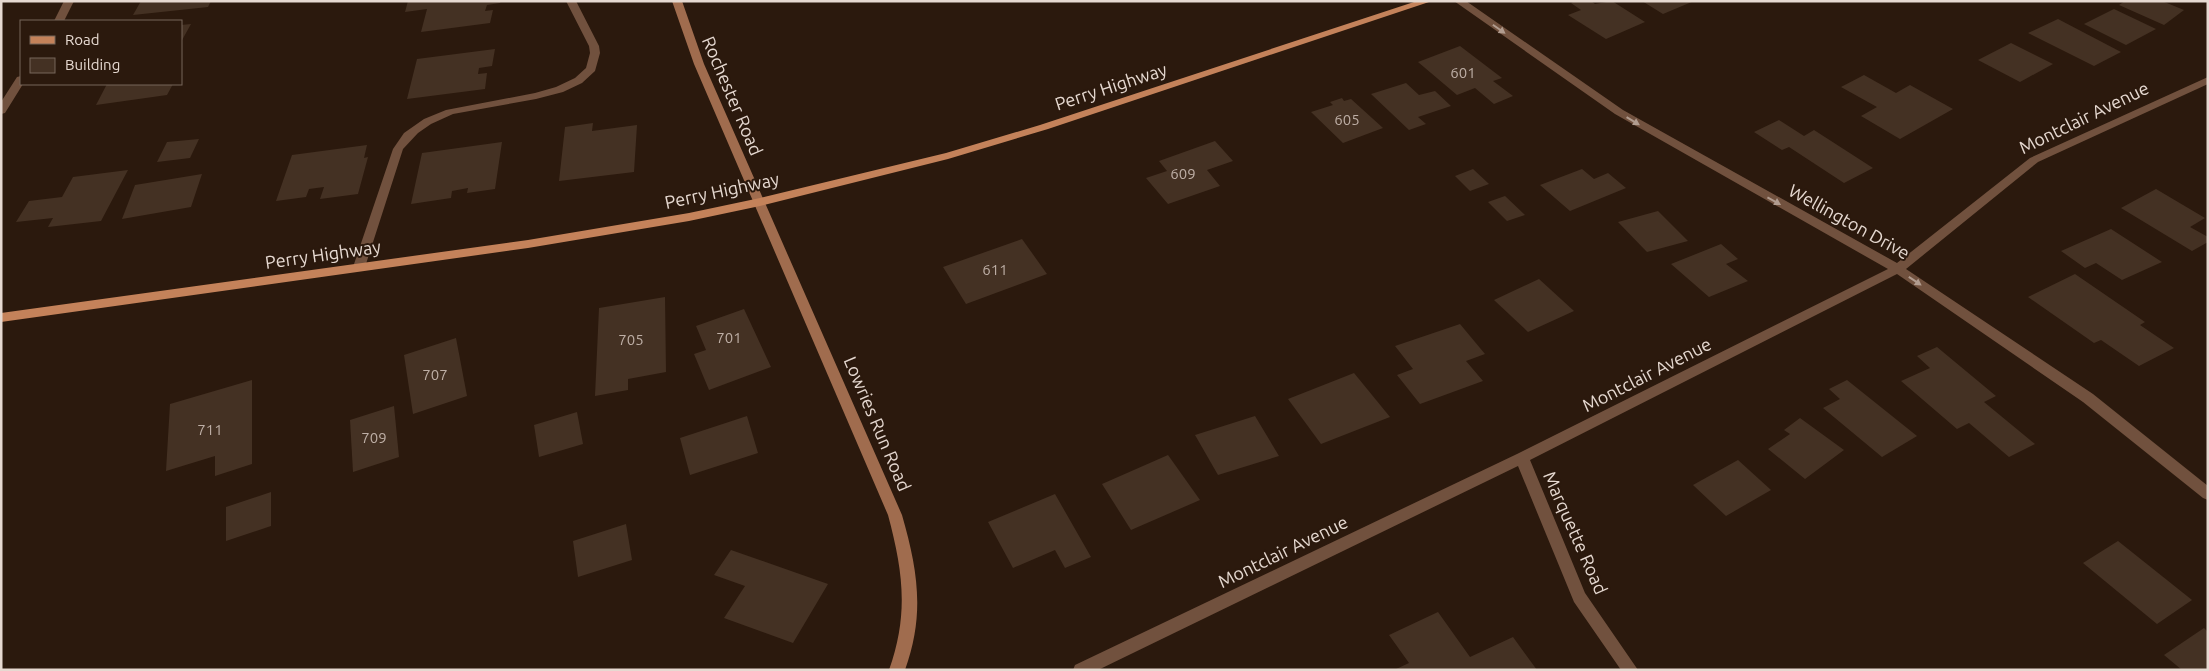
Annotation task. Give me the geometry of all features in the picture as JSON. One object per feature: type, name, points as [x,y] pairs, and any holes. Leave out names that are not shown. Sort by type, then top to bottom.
[{"type":"main road","name":"Perry Highway","points":[[1,318],[609,231],[760,202],[938,158],[1044,127],[1427,1]]},
{"type":"street","points":[[360,268],[398,149],[410,133],[431,120],[450,112],[553,92],[580,80],[589,72],[594,63],[593,44],[571,1]]},
{"type":"street","name":"Rochester Road","points":[[677,1],[696,57],[760,202]]},
{"type":"street","name":"Wellington Drive","points":[[1459,1],[1619,112],[1898,269],[2088,398],[2208,494]]},
{"type":"street","points":[[60,20],[69,2]]},
{"type":"street","name":"Montclair Avenue","points":[[1081,670],[1522,458],[1898,269],[2034,160],[2208,80]]},
{"type":"street","points":[[1,110],[20,82]]},
{"type":"street","name":"Lowries Run Road","points":[[760,202],[882,482],[905,548],[911,582],[911,619],[903,656],[897,670]]},
{"type":"street","name":"Marquette Road","points":[[1522,458],[1579,597],[1630,670]]},
{"type":"building","points":[[141,1],[211,1],[208,7],[133,15]]},
{"type":"building","points":[[408,1],[501,1],[500,3],[487,5],[485,11],[493,10],[490,23],[421,32],[427,9],[405,12]]},
{"type":"building","points":[[1575,1],[1591,1],[1595,4],[1612,1],[1645,22],[1606,39],[1568,15],[1581,10],[1571,3]]},
{"type":"building","points":[[1642,1],[1694,1],[1663,14]]},
{"type":"building","points":[[2125,1],[2162,1],[2184,10],[2164,25],[2119,5]]},
{"type":"building","points":[[2114,9],[2156,29],[2126,45],[2084,24]]},
{"type":"building","points":[[2058,19],[2121,52],[2094,66],[2028,33]]},
{"type":"building","points":[[191,24],[182,40],[182,25]]},
{"type":"building","points":[[2011,43],[2053,64],[2020,82],[1978,60]]},
{"type":"building","points":[[1460,46],[1502,78],[1493,81],[1513,96],[1494,104],[1475,88],[1457,95],[1418,62]]},
{"type":"building","points":[[495,49],[492,66],[479,68],[478,74],[487,73],[485,89],[407,99],[417,59]]},
{"type":"building","points":[[1864,75],[1896,93],[1910,85],[1953,109],[1900,139],[1861,116],[1877,107],[1841,87]]},
{"type":"building","points":[[1406,83],[1419,95],[1435,91],[1451,106],[1418,117],[1426,124],[1409,130],[1371,94]]},
{"type":"building","points":[[106,85],[172,85],[167,95],[96,105]]},
{"type":"building","points":[[1342,98],[1344,101],[1351,99],[1383,128],[1343,143],[1311,112],[1333,105],[1330,102]]},
{"type":"building","points":[[1779,120],[1804,136],[1814,130],[1873,168],[1844,183],[1789,147],[1782,150],[1754,132]]},
{"type":"building","points":[[593,123],[592,131],[637,125],[634,172],[559,181],[565,127]]},
{"type":"building","points":[[199,139],[190,158],[157,162],[167,142]]},
{"type":"building","points":[[1215,141],[1233,161],[1207,170],[1220,186],[1168,204],[1146,178],[1167,171],[1159,161]]},
{"type":"building","points":[[502,142],[495,189],[467,193],[468,188],[452,191],[451,198],[411,204],[422,153]]},
{"type":"building","points":[[367,145],[364,158],[368,157],[358,194],[320,199],[324,187],[309,189],[306,197],[276,201],[292,155]]},
{"type":"building","points":[[1473,169],[1489,184],[1470,191],[1455,176]]},
{"type":"building","points":[[1582,169],[1594,179],[1608,173],[1626,188],[1570,211],[1540,185]]},
{"type":"building","points":[[128,170],[101,221],[48,227],[53,218],[16,222],[29,201],[62,197],[73,177]]},
{"type":"building","points":[[202,174],[191,207],[122,219],[135,185]]},
{"type":"building","points":[[2156,189],[2205,218],[2190,227],[2208,237],[2208,242],[2192,251],[2121,208]]},
{"type":"building","points":[[1505,196],[1525,215],[1507,221],[1488,202]]},
{"type":"building","points":[[1658,211],[1688,241],[1647,252],[1618,222]]},
{"type":"building","points":[[2111,229],[2162,262],[2122,280],[2096,263],[2085,268],[2061,251]]},
{"type":"building","points":[[1022,239],[1047,274],[966,304],[943,267]]},
{"type":"building","points":[[1721,244],[1738,259],[1726,264],[1748,281],[1709,297],[1671,264]]},
{"type":"building","points":[[2075,274],[2145,322],[2140,325],[2174,348],[2139,366],[2101,340],[2094,343],[2028,297]]},
{"type":"building","points":[[1539,279],[1574,311],[1528,332],[1494,300]]},
{"type":"building","points":[[665,297],[666,372],[628,379],[628,390],[595,396],[599,308]]},
{"type":"building","points":[[744,309],[771,367],[709,390],[694,354],[706,350],[696,326]]},
{"type":"building","points":[[1460,324],[1485,354],[1466,361],[1483,381],[1420,404],[1397,375],[1413,369],[1395,346]]},
{"type":"building","points":[[456,338],[467,396],[413,414],[404,355]]},
{"type":"building","points":[[1937,347],[1996,396],[1984,402],[2035,444],[2009,457],[1969,423],[1957,429],[1901,381],[1930,368],[1917,356]]},
{"type":"building","points":[[1354,373],[1390,417],[1321,444],[1288,399]]},
{"type":"building","points":[[252,380],[252,464],[215,476],[215,456],[166,471],[170,404]]},
{"type":"building","points":[[1847,380],[1917,436],[1882,457],[1823,408],[1840,399],[1829,389]]},
{"type":"building","points":[[394,406],[399,457],[353,472],[350,420]]},
{"type":"building","points":[[577,412],[583,444],[539,457],[534,425]]},
{"type":"building","points":[[747,416],[758,453],[690,475],[680,438]]},
{"type":"building","points":[[1255,416],[1279,456],[1218,475],[1195,435]]},
{"type":"building","points":[[1800,418],[1844,450],[1805,479],[1768,449],[1790,434],[1784,430]]},
{"type":"building","points":[[1168,455],[1200,500],[1131,530],[1102,484]]},
{"type":"building","points":[[1738,460],[1771,490],[1726,516],[1693,485]]},
{"type":"building","points":[[271,492],[271,526],[226,541],[226,507]]},
{"type":"building","points":[[1055,494],[1091,557],[1065,568],[1055,550],[1013,568],[988,522]]},
{"type":"building","points":[[626,524],[632,560],[578,577],[573,541]]},
{"type":"building","points":[[2118,541],[2192,600],[2157,624],[2083,563]]},
{"type":"building","points":[[731,550],[828,584],[793,643],[724,618],[745,586],[714,575]]},
{"type":"building","points":[[1438,612],[1470,657],[1513,637],[1537,670],[1394,670],[1409,663],[1389,635]]},
{"type":"building","points":[[2204,628],[2208,632],[2208,670],[2182,670],[2164,655]]}]
